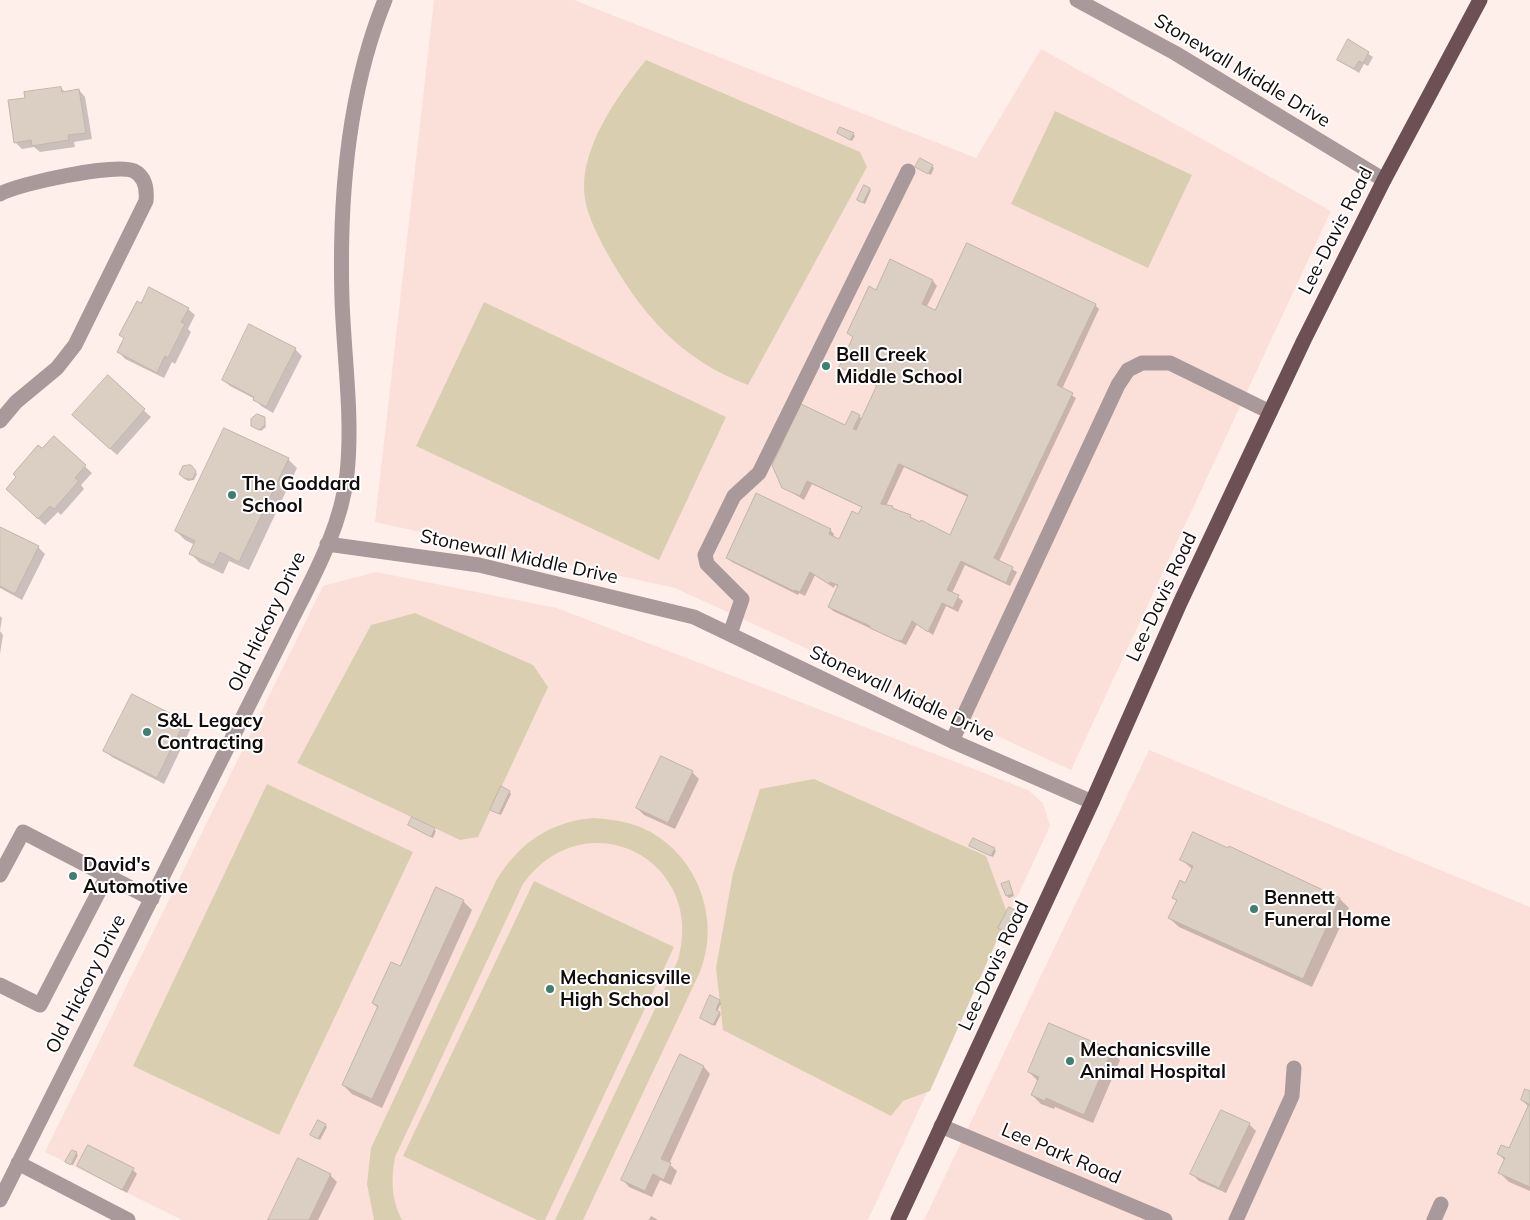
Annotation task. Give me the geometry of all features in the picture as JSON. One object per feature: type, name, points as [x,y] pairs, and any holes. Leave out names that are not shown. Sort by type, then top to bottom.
[{"type":"main road","name":"Lee-Davis Road","points":[[898,1220],[1270,412],[1384,180],[1480,0]]},
{"type":"street","points":[[327,544],[341,509],[347,474],[348,448],[341,247],[344,186],[360,80],[385,0]]},
{"type":"street","name":"Stonewall Middle Drive","points":[[1077,0],[1175,53],[1384,180]]},
{"type":"street","points":[[0,194],[13,186],[68,175],[125,168],[136,172],[143,179],[147,189],[146,201],[75,344],[57,368],[16,402],[0,421]]},
{"type":"street","points":[[730,634],[742,600],[707,564],[705,555],[734,496],[759,473],[908,171]]},
{"type":"street","points":[[952,741],[1118,385],[1128,370],[1142,363],[1170,364],[1270,412]]},
{"type":"street","name":"Stonewall Middle Drive","points":[[327,544],[479,565],[694,617],[952,741],[1092,802]]},
{"type":"street","name":"Old Hickory Drive","points":[[0,1200],[284,635],[327,544]]},
{"type":"street","points":[[0,876],[23,832],[152,899]]},
{"type":"street","points":[[0,985],[40,1005],[107,876]]},
{"type":"street","points":[[1236,1220],[1292,1096],[1294,1068]]},
{"type":"street","name":"Lee Park Road","points":[[941,1126],[1165,1220]]},
{"type":"street","points":[[18,1163],[128,1220]]},
{"type":"street","points":[[1434,1220],[1441,1204]]},
{"type":"shaded area","name":"Bell Creek Middle School","points":[[434,0],[574,0],[976,158],[1041,49],[1331,211],[1071,770],[675,588],[375,522]]},
{"type":"shaded area","points":[[646,60],[860,152],[867,167],[748,385],[724,375],[702,362],[665,332],[648,314],[619,274],[598,236],[588,212],[584,187],[590,153],[596,136],[615,103]]},
{"type":"shaded area","points":[[1055,111],[1192,175],[1148,268],[1011,204]]},
{"type":"shaded area","points":[[484,302],[726,417],[659,560],[416,446]]},
{"type":"shaded area","name":"Mechanicsville High School","points":[[376,572],[557,608],[1028,790],[1043,803],[1050,826],[868,1220],[182,1220],[45,1152],[323,586]]},
{"type":"shaded area","points":[[415,613],[533,665],[548,687],[478,837],[460,840],[297,763],[371,625]]},
{"type":"shaded area","points":[[1149,750],[1530,907],[1530,1220],[924,1220]]},
{"type":"shaded area","points":[[814,779],[986,856],[1008,915],[930,1091],[903,1101],[891,1116],[723,1030],[716,968],[733,873],[760,789]]},
{"type":"shaded area","points":[[267,784],[413,852],[279,1135],[133,1066]]},
{"type":"shaded area","points":[[594,818],[628,823],[650,832],[669,845],[685,862],[697,882],[704,903],[708,926],[706,949],[700,972],[583,1220],[555,1220],[678,960],[682,924],[675,893],[658,869],[635,852],[607,844],[577,845],[549,858],[523,884],[395,1157],[393,1189],[398,1212],[402,1220],[374,1220],[367,1184],[371,1148],[496,881],[514,856],[549,829],[578,820]]},
{"type":"shaded area","points":[[534,881],[674,947],[545,1220],[537,1220],[403,1156]]},
{"type":"building","points":[[1348,39],[1369,52],[1363,63],[1359,61],[1354,69],[1337,60]]},
{"type":"building","points":[[61,87],[62,92],[79,89],[86,133],[68,135],[69,140],[32,146],[31,140],[14,143],[8,100],[25,98],[24,92]]},
{"type":"building","points":[[840,127],[854,133],[850,140],[837,133]]},
{"type":"building","points":[[920,158],[933,165],[928,174],[915,167]]},
{"type":"building","points":[[864,185],[870,188],[863,203],[857,200]]},
{"type":"building","points":[[967,243],[1096,304],[1057,385],[1073,393],[994,558],[1013,567],[1006,583],[961,561],[947,590],[959,595],[953,608],[942,603],[928,632],[912,621],[902,641],[896,640],[828,607],[838,585],[830,582],[829,584],[810,572],[800,592],[794,591],[726,558],[756,493],[831,529],[829,534],[839,539],[852,511],[858,514],[862,507],[807,481],[800,496],[782,488],[772,465],[801,404],[845,425],[852,411],[860,415],[853,429],[856,430],[877,385],[839,367],[853,337],[847,333],[869,286],[876,290],[890,259],[933,280],[922,304],[935,310]],"holes":[[[899,464],[968,495],[950,535],[921,520],[920,522],[910,517],[911,515],[892,508],[893,506],[881,504]]]},
{"type":"building","points":[[149,287],[189,308],[181,322],[185,324],[168,358],[165,356],[157,373],[117,352],[124,338],[119,335],[137,301],[141,303]]},
{"type":"building","points":[[249,324],[296,348],[266,407],[253,400],[254,397],[222,380]]},
{"type":"building","points":[[108,375],[145,409],[110,449],[72,415]]},
{"type":"building","points":[[257,414],[265,417],[265,425],[259,430],[251,426],[251,419]]},
{"type":"building","name":"The Goddard School","points":[[224,428],[289,458],[239,562],[220,552],[214,565],[189,554],[195,541],[175,531]]},
{"type":"building","points":[[54,436],[86,465],[75,478],[79,481],[54,509],[50,506],[38,519],[6,489],[16,477],[13,474],[38,445],[42,448]]},
{"type":"building","points":[[191,465],[196,471],[193,479],[185,479],[179,474],[183,466]]},
{"type":"building","points":[[0,527],[39,546],[15,594],[0,586]]},
{"type":"building","points":[[132,694],[185,721],[157,778],[103,751]]},
{"type":"building","points":[[661,756],[693,771],[668,823],[636,808]]},
{"type":"building","points":[[501,786],[510,791],[499,814],[490,810]]},
{"type":"building","points":[[412,817],[435,828],[431,837],[408,825]]},
{"type":"building","name":"Bennett Funeral Home","points":[[1193,832],[1228,848],[1229,846],[1340,898],[1303,979],[1168,918],[1177,900],[1172,898],[1180,880],[1185,883],[1193,866],[1180,860]]},
{"type":"building","points":[[973,838],[995,848],[991,856],[969,846]]},
{"type":"building","points":[[1009,881],[1013,894],[1006,896],[1001,884]]},
{"type":"building","points":[[436,887],[464,900],[372,1099],[342,1085],[378,1006],[372,1003],[391,962],[400,966]]},
{"type":"building","points":[[1009,907],[1015,910],[1005,932],[998,928]]},
{"type":"building","points":[[710,995],[720,1000],[716,1010],[720,1012],[713,1025],[700,1018]]},
{"type":"building","name":"Mechanicsville Animal Hospital","points":[[1049,1023],[1112,1050],[1084,1115],[1046,1098],[1045,1101],[1031,1095],[1039,1077],[1028,1072]]},
{"type":"building","points":[[680,1054],[704,1066],[661,1159],[671,1163],[664,1180],[653,1174],[645,1191],[621,1180]]},
{"type":"building","points":[[1525,1089],[1530,1091],[1530,1187],[1498,1173],[1505,1158],[1497,1154],[1501,1145],[1509,1148],[1529,1104],[1521,1100]]},
{"type":"building","points":[[1221,1110],[1250,1123],[1219,1188],[1190,1174]]},
{"type":"building","points":[[318,1120],[326,1124],[318,1139],[310,1135]]},
{"type":"building","points":[[88,1145],[134,1168],[122,1190],[77,1166]]},
{"type":"building","points":[[72,1150],[77,1152],[71,1165],[65,1162]]},
{"type":"building","points":[[298,1158],[331,1174],[309,1220],[268,1220]]},
{"type":"place","name":"Bell Creek Middle School","points":[[826,366]]},
{"type":"place","name":"The Goddard School","points":[[232,495]]},
{"type":"place","name":"S&L Legacy Contracting","points":[[147,732]]},
{"type":"place","name":"David's Automotive","points":[[73,876]]},
{"type":"place","name":"Bennett Funeral Home","points":[[1254,909]]},
{"type":"place","name":"Mechanicsville High School","points":[[550,989]]},
{"type":"place","name":"Mechanicsville Animal Hospital","points":[[1070,1061]]}]
